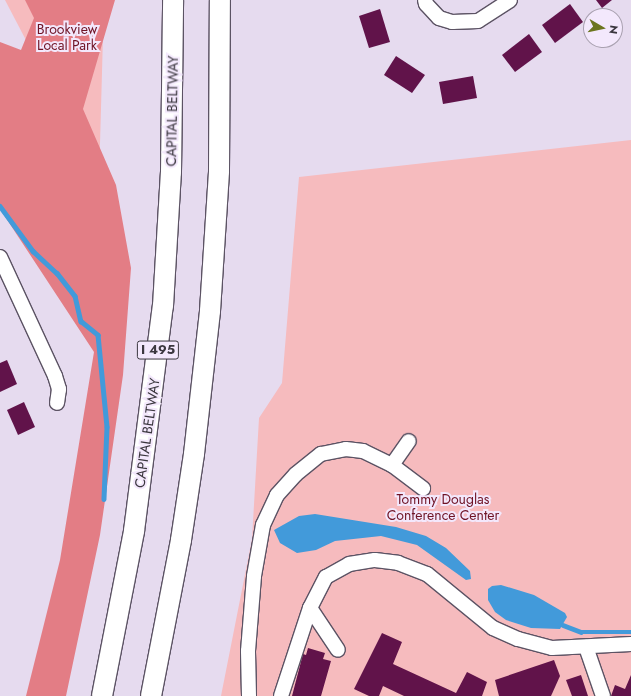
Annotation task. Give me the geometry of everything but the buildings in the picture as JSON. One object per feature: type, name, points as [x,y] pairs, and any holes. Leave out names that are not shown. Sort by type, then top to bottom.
[{"type":"highway","name":"CAPITAL BELTWAY","points":[[102,696],[135,524],[163,306],[171,172],[173,0]]},
{"type":"highway","points":[[151,696],[181,540],[194,454],[210,311],[219,171],[220,0]]},
{"type":"street","points":[[425,0],[426,4],[440,18],[452,22],[478,21],[510,0]]},
{"type":"street","points":[[0,257],[55,376],[59,389],[56,403]]},
{"type":"street","points":[[392,465],[409,441]]},
{"type":"street","points":[[249,696],[248,651],[254,576],[263,525],[277,496],[296,474],[321,454],[346,448],[363,451],[392,465],[423,488]]},
{"type":"street","points":[[282,696],[310,608],[326,577],[349,564],[375,560],[398,563],[427,574],[492,628],[518,639],[552,648],[631,644]]},
{"type":"street","points":[[310,608],[338,650]]},
{"type":"street","points":[[586,647],[603,696]]},
{"type":"green space","name":"Brookview Local Park","points":[[5,0],[104,0],[99,180]]},
{"type":"green space","points":[[25,0],[115,0],[83,109],[116,185],[131,268],[123,375],[100,535],[66,696],[26,696],[60,560],[94,352],[0,209],[0,42],[21,50],[34,18]]},
{"type":"green space","name":"Tommy Douglas Conference Center","points":[[631,140],[631,696],[221,696],[252,539],[259,418],[282,383],[299,177]]},
{"type":"water","points":[[315,514],[396,527],[426,536],[446,548],[470,571],[471,579],[466,580],[417,545],[381,536],[335,541],[316,550],[297,553],[280,543],[274,530],[299,516]]},
{"type":"water","points":[[501,585],[534,595],[565,613],[567,617],[560,629],[531,628],[506,620],[495,612],[488,600],[488,589],[492,586]]},
{"type":"waterway","points":[[0,206],[33,251],[57,273],[75,296],[81,321],[98,335],[107,427],[104,499]]},
{"type":"waterway","points":[[563,625],[581,632],[631,632]]}]
